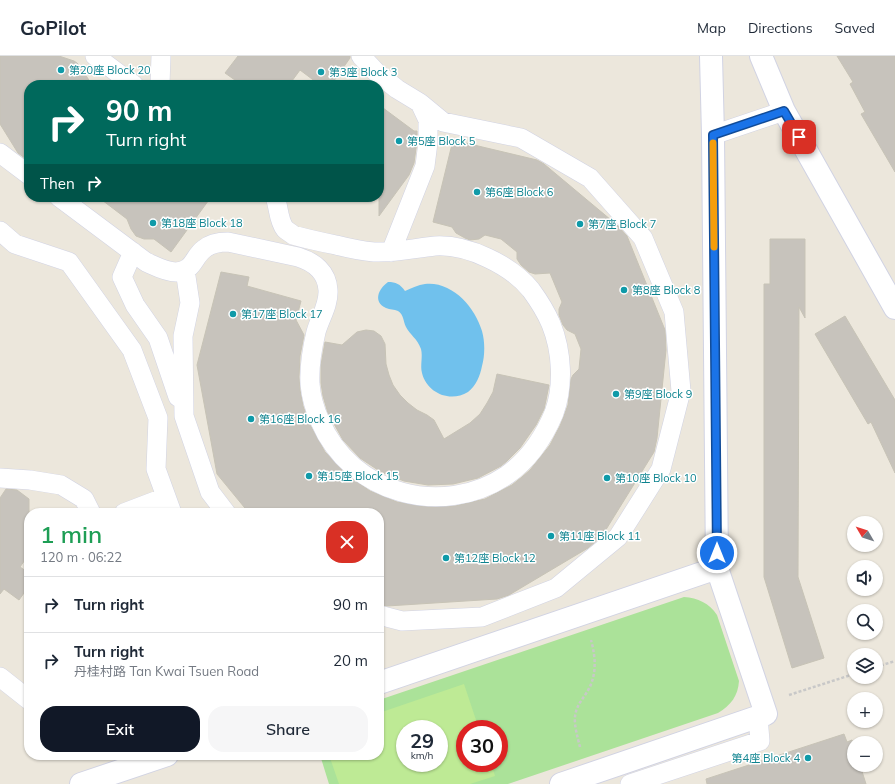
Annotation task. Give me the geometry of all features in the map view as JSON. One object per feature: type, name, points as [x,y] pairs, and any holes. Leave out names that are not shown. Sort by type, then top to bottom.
[{"type":"street","points":[[561,784],[760,711],[717,568],[711,56]]},
{"type":"street","points":[[761,56],[784,111],[895,308]]},
{"type":"street","points":[[384,681],[717,568]]},
{"type":"street","points":[[81,784],[152,760]]},
{"type":"lane","points":[[95,56],[127,80]]},
{"type":"lane","points":[[160,80],[161,56]]},
{"type":"lane","points":[[361,56],[377,73],[397,90],[420,103],[443,122],[522,138],[590,178],[643,238],[674,312],[681,391],[661,469],[618,537],[556,588],[482,617],[402,622],[384,617]]},
{"type":"lane","points":[[391,252],[425,166],[428,142],[428,120],[420,103]]},
{"type":"lane","points":[[713,135],[784,111]]},
{"type":"lane","points":[[0,153],[24,171]]},
{"type":"lane","points":[[66,202],[146,262],[175,272],[185,270],[193,264],[203,249],[210,244],[219,242],[228,242],[298,257],[310,261],[319,268],[325,278],[328,289],[327,301],[316,332],[311,358],[310,384],[315,410],[325,434],[341,455],[360,473],[382,486],[408,495],[434,498],[460,495],[485,488],[508,474],[528,457],[543,436],[554,412],[560,386],[560,360],[555,334],[545,310],[530,288],[510,271],[488,258],[463,249],[437,246],[391,252],[372,252],[293,235],[285,229],[280,221],[277,202]]},
{"type":"lane","points":[[0,231],[16,244],[69,262],[132,350],[158,418],[156,469],[169,505],[152,508]]},
{"type":"lane","points":[[133,252],[122,277],[135,306],[158,338],[210,492],[222,508]]},
{"type":"lane","points":[[184,416],[183,336],[190,304],[185,270]]},
{"type":"lane","points":[[0,478],[30,480],[61,485],[84,499],[88,508]]},
{"type":"lane","points":[[0,678],[24,696]]},
{"type":"lane","points":[[630,784],[760,741],[760,711]]},
{"type":"path","points":[[581,614],[594,650],[596,664],[594,678],[588,691],[579,703],[575,717],[583,758],[589,774]]},
{"type":"path","points":[[883,665],[895,661]]},
{"type":"path","points":[[760,711],[847,677]]},
{"type":"green space","points":[[684,597],[703,602],[714,611],[717,615],[739,681],[735,696],[727,707],[718,713],[508,784],[329,784],[322,760],[384,760],[384,698]]},
{"type":"green space","points":[[464,684],[476,720],[456,720],[456,772],[494,772],[495,776],[470,784],[339,784],[331,760],[384,760],[384,711]]},
{"type":"water","points":[[388,282],[398,284],[405,291],[425,284],[435,284],[444,287],[461,297],[474,313],[479,322],[483,335],[483,362],[479,377],[468,392],[461,395],[447,396],[434,391],[429,386],[422,373],[422,355],[418,342],[409,332],[401,314],[396,310],[386,308],[379,302],[378,295]]},
{"type":"building","points":[[0,56],[59,56],[77,63],[89,80],[24,80],[24,157],[18,153],[0,124]]},
{"type":"building","name":"第3座 Block 3","points":[[238,56],[350,56],[335,80],[313,80],[300,70],[293,80],[235,80],[225,73]]},
{"type":"building","points":[[837,56],[895,56],[895,172],[861,114],[865,112],[850,84],[853,82]]},
{"type":"building","name":"第5座 Block 5","points":[[384,109],[414,131],[417,131],[417,141],[414,163],[409,175],[379,216],[379,202],[384,202]]},
{"type":"building","points":[[453,140],[537,160],[544,164],[617,225],[627,236],[665,330],[666,350],[657,438],[654,452],[602,536],[588,548],[509,595],[497,599],[387,606],[384,605],[384,508],[245,508],[217,474],[197,365],[221,272],[249,277],[247,286],[301,301],[296,320],[304,335],[300,356],[299,377],[303,406],[310,425],[325,452],[347,475],[370,491],[397,502],[428,507],[455,506],[485,499],[512,485],[530,470],[550,445],[560,426],[568,405],[571,379],[579,369],[581,349],[575,334],[567,330],[563,325],[559,315],[559,309],[562,302],[550,273],[535,274],[529,272],[517,259],[517,252],[501,239],[485,235],[479,239],[470,240],[456,233],[452,227],[433,222]]},
{"type":"building","name":"第18座 Block 18","points":[[105,202],[207,202],[171,252],[154,239],[144,239],[136,236],[127,219]]},
{"type":"building","points":[[770,239],[805,239],[805,318],[799,307],[798,577],[824,658],[792,668],[764,577],[764,284],[770,284]]},
{"type":"building","points":[[845,316],[895,400],[895,473],[871,422],[868,424],[815,334]]},
{"type":"building","points":[[366,330],[374,331],[381,336],[385,344],[386,364],[389,375],[393,385],[400,395],[417,410],[434,420],[444,439],[470,423],[480,414],[493,392],[497,374],[549,385],[544,409],[536,425],[520,448],[507,461],[501,466],[478,478],[453,484],[428,485],[404,481],[381,472],[360,458],[343,440],[328,413],[321,383],[321,365],[325,342],[342,345],[357,332]]},
{"type":"building","points":[[6,489],[17,490],[29,499],[29,508],[24,508],[24,561],[20,567],[24,570],[24,593],[19,600],[4,589],[0,594],[0,498]]},
{"type":"building","name":"第4座 Block 4","points":[[844,734],[847,742],[847,772],[862,772],[866,784],[707,784],[706,779]]},
{"type":"slow traffic","points":[[713,143],[714,247]]},
{"type":"place","name":"第20座 Block 20","points":[[61,70]]},
{"type":"place","name":"第3座 Block 3","points":[[321,72]]},
{"type":"place","name":"第5座 Block 5","points":[[399,141]]},
{"type":"place","name":"第6座 Block 6","points":[[477,192]]},
{"type":"place","name":"第18座 Block 18","points":[[153,223]]},
{"type":"place","name":"第7座 Block 7","points":[[580,224]]},
{"type":"place","name":"第8座 Block 8","points":[[624,290]]},
{"type":"place","name":"第17座 Block 17","points":[[233,314]]},
{"type":"place","name":"第9座 Block 9","points":[[616,394]]},
{"type":"place","name":"第16座 Block 16","points":[[251,419]]},
{"type":"place","name":"第15座 Block 15","points":[[309,476]]},
{"type":"place","name":"第10座 Block 10","points":[[607,478]]},
{"type":"place","name":"第11座 Block 11","points":[[551,536]]},
{"type":"place","name":"第12座 Block 12","points":[[446,558]]},
{"type":"place","name":"第4座 Block 4","points":[[808,758]]},
{"type":"route","points":[[717,553],[713,135],[784,111],[799,137]]}]
